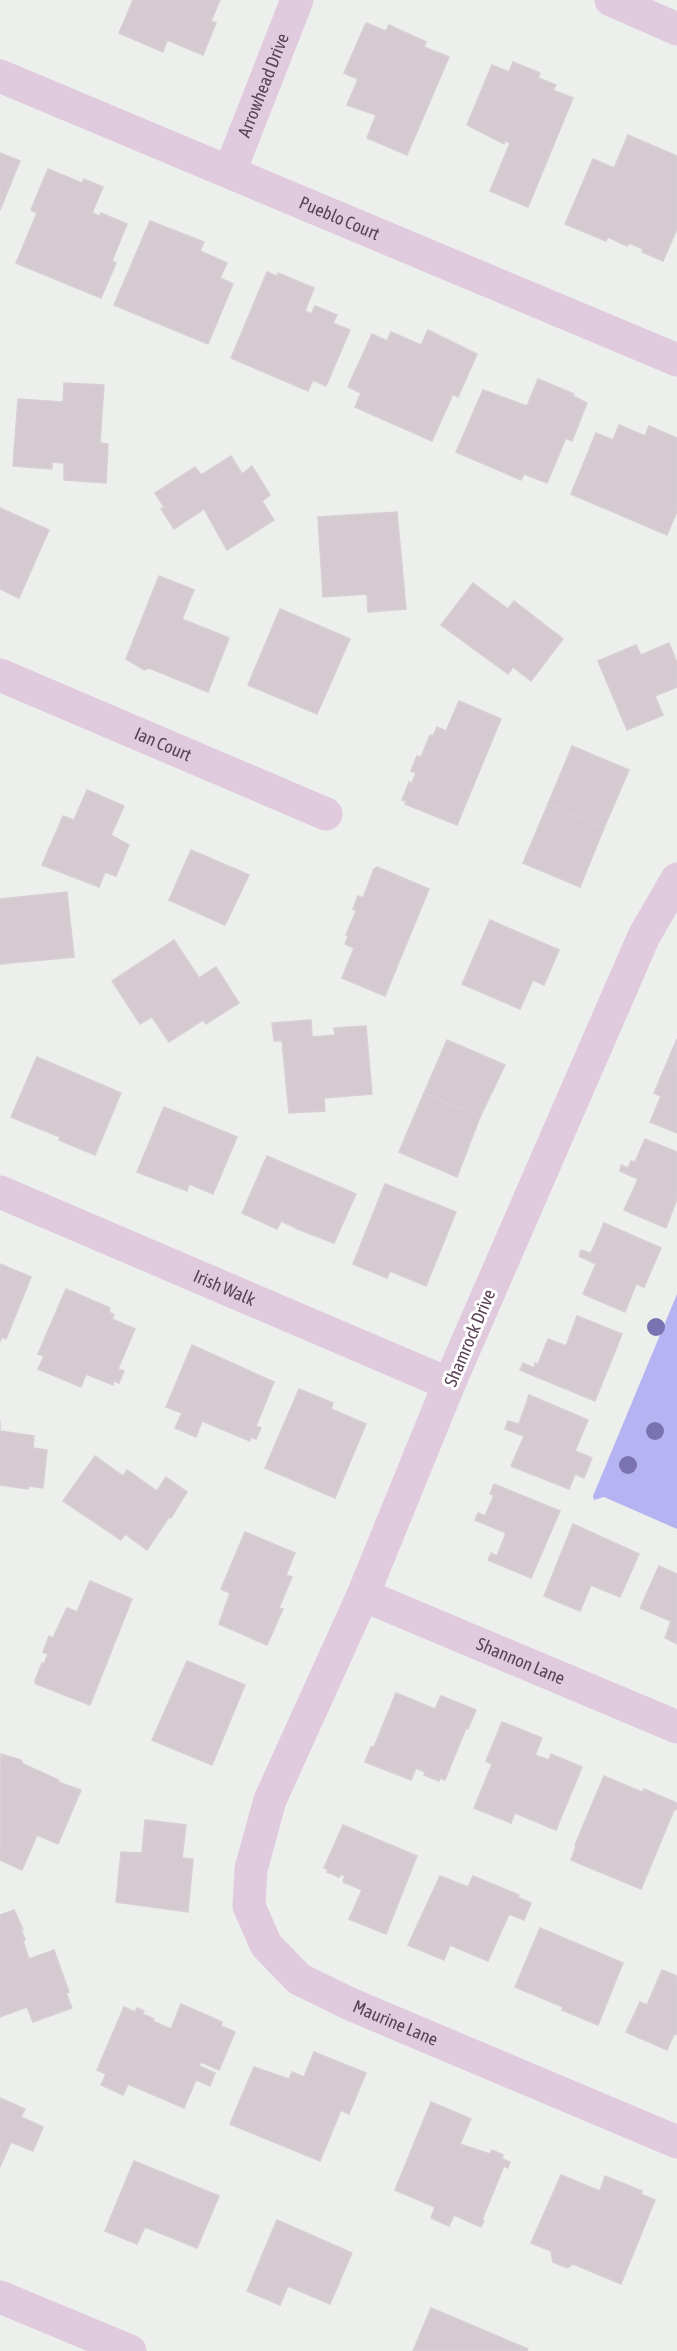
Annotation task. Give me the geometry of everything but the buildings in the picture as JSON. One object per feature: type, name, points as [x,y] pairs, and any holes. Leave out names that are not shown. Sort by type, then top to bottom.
[{"type":"street","name":"Arrowhead Drive","points":[[230,171],[297,0]]},
{"type":"street","points":[[611,0],[677,29]]},
{"type":"street","name":"Pueblo Court","points":[[0,76],[677,360]]},
{"type":"street","name":"Ian Court","points":[[0,675],[326,814]]},
{"type":"street","name":"Shamrock Drive","points":[[270,1800],[363,1595],[449,1384],[644,936],[677,879]]},
{"type":"street","name":"Irish Walk","points":[[0,1192],[449,1384]]},
{"type":"street","name":"Shannon Lane","points":[[363,1595],[677,1727]]},
{"type":"street","name":"Maurine Lane","points":[[270,1800],[251,1869],[249,1906],[266,1945],[299,1979],[350,2004],[677,2142]]},
{"type":"street","points":[[0,2297],[130,2351]]},
{"type":"shaded area","points":[[677,1294],[677,1529],[604,1497],[594,1500],[593,1496]]}]
